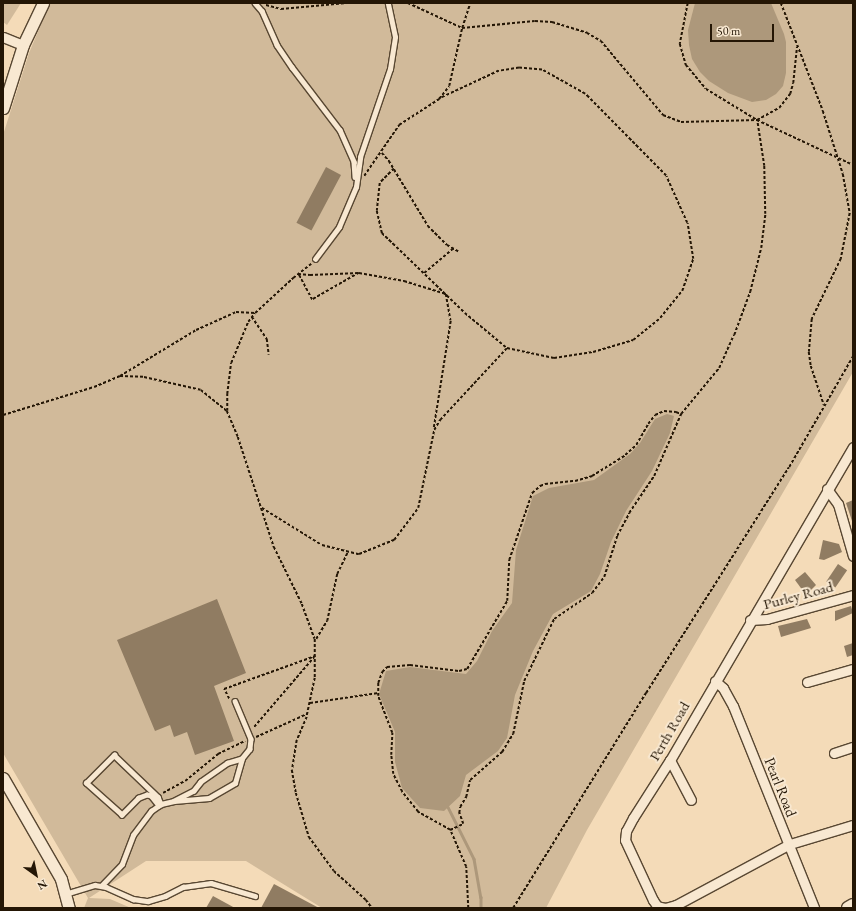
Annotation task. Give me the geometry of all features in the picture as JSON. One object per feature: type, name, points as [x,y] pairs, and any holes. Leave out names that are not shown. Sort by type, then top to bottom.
[{"type":"main road","points":[[848,908],[853,905]]},
{"type":"street","points":[[3,108],[23,45],[43,3]]},
{"type":"street","points":[[3,37],[23,45]]},
{"type":"street","name":"Perth Road","points":[[790,844],[676,905],[665,908],[657,906],[653,900],[626,840],[626,831],[670,760],[750,620],[853,446]]},
{"type":"street","points":[[827,489],[838,504],[853,556]]},
{"type":"street","name":"Purley Road","points":[[750,620],[767,619],[853,594]]},
{"type":"street","points":[[807,682],[853,669]]},
{"type":"street","name":"Pearl Road","points":[[715,681],[728,696],[790,844],[814,908]]},
{"type":"street","points":[[834,753],[853,747]]},
{"type":"street","points":[[670,760],[691,800]]},
{"type":"street","points":[[3,778],[61,880],[69,908]]},
{"type":"street","points":[[790,844],[853,825]]},
{"type":"lane","points":[[255,3],[262,11],[277,45],[340,130],[354,162],[356,187]]},
{"type":"lane","points":[[315,259],[339,226],[356,187],[360,157],[390,69],[395,37],[388,3]]},
{"type":"lane","points":[[174,801],[209,798],[235,783],[242,758],[250,749],[251,739],[235,701]]},
{"type":"lane","points":[[114,755],[158,797],[160,805],[151,796],[147,795],[139,798],[122,815],[86,783],[114,755]]},
{"type":"lane","points":[[101,886],[122,864],[132,835],[144,818],[160,805],[174,801],[194,791],[201,782],[228,763],[242,758]]},
{"type":"lane","points":[[65,894],[96,885],[133,899],[148,901],[166,896],[183,887],[211,883],[256,896]]},
{"type":"path","points":[[264,4],[281,9],[347,3]]},
{"type":"path","points":[[408,3],[462,28],[535,21],[552,22],[587,33],[601,41],[663,115],[681,122],[757,120],[779,108],[790,94],[793,83],[797,47]]},
{"type":"path","points":[[439,100],[449,86],[462,28],[470,3]]},
{"type":"path","points":[[688,3],[680,44],[686,66],[706,89],[757,120],[837,156],[853,165]]},
{"type":"path","points":[[780,3],[816,91],[843,174],[850,213],[841,259],[812,319],[809,352],[811,366],[824,406]]},
{"type":"path","points":[[356,187],[399,125],[439,100],[499,71],[519,68],[542,70],[585,94],[666,176],[687,223],[693,259],[682,291],[660,318],[633,340],[593,352],[554,358],[507,348],[446,294],[382,233],[377,211],[380,184],[394,169]]},
{"type":"path","points":[[450,830],[462,824],[460,807],[466,797],[470,780],[502,752],[513,734],[524,681],[554,619],[592,593],[604,577],[617,536],[629,513],[654,476],[682,414],[719,368],[734,335],[750,292],[761,248],[765,214],[764,166],[757,120]]},
{"type":"path","points":[[381,152],[394,169],[428,226],[447,245],[458,251]]},
{"type":"path","points":[[424,273],[453,249]]},
{"type":"path","points":[[315,259],[255,313],[248,322],[231,364],[227,394],[227,411],[238,437],[274,547],[302,604],[316,639],[315,678],[308,713],[298,740],[292,770],[296,793],[309,837],[334,871],[366,900],[372,908]]},
{"type":"path","points":[[298,274],[359,273],[404,281],[446,294]]},
{"type":"path","points":[[298,274],[312,300],[359,273]]},
{"type":"path","points":[[262,508],[322,545],[359,554],[394,540],[418,508],[434,430],[451,321],[446,294]]},
{"type":"path","points":[[3,415],[94,387],[120,376],[196,330],[236,312],[255,313]]},
{"type":"path","points":[[252,317],[267,339],[269,355]]},
{"type":"path","points":[[434,430],[440,420],[507,348]]},
{"type":"path","points":[[514,908],[642,700],[789,467],[853,356]]},
{"type":"path","points":[[120,376],[144,377],[201,390],[227,411]]},
{"type":"path","points":[[468,908],[466,866],[450,830],[418,812],[402,792],[393,774],[391,755],[392,733],[378,693],[378,683],[382,672],[388,666],[410,665],[459,671],[470,667],[507,601],[509,560],[532,493],[540,486],[545,484],[575,481],[592,476],[625,455],[636,444],[655,415],[664,411],[682,414]]},
{"type":"path","points":[[316,639],[327,621],[337,574],[348,551]]},
{"type":"path","points":[[235,701],[230,702],[224,689],[315,656]]},
{"type":"path","points":[[248,733],[315,656]]},
{"type":"path","points":[[310,703],[378,693]]},
{"type":"path","points":[[158,797],[168,789],[185,781],[218,754],[308,713]]},
{"type":"shaded area","points":[[3,3],[21,3],[7,25],[3,22]]},
{"type":"shaded area","points":[[50,3],[853,3],[853,372],[587,830],[546,908],[322,908],[246,861],[146,861],[89,898],[110,899],[131,908],[84,908],[88,898],[3,753],[3,135],[29,53]]},
{"type":"shaded area","points":[[695,3],[771,3],[786,42],[786,73],[783,86],[776,94],[766,100],[752,102],[728,93],[709,81],[700,72],[692,59],[689,45],[688,30]]},
{"type":"shaded area","points":[[667,414],[674,416],[670,433],[652,471],[626,511],[611,542],[600,574],[591,591],[553,614],[533,651],[515,695],[507,738],[498,751],[466,775],[460,796],[444,811],[420,808],[402,788],[395,762],[395,732],[379,694],[386,671],[410,667],[466,674],[477,661],[492,631],[512,603],[516,550],[533,496],[549,488],[594,480],[630,454],[640,443],[655,419]]},
{"type":"building","points":[[326,167],[341,175],[311,231],[296,223]]},
{"type":"building","points":[[853,500],[853,521],[852,521],[846,503]]},
{"type":"building","points":[[823,540],[839,544],[842,552],[824,560],[819,559]]},
{"type":"building","points":[[838,564],[847,570],[835,588],[826,581]]},
{"type":"building","points":[[805,572],[816,585],[806,595],[795,580]]},
{"type":"building","points":[[217,599],[246,673],[214,686],[234,741],[195,755],[187,732],[174,737],[170,725],[155,731],[117,640]]},
{"type":"building","points":[[851,606],[853,613],[835,621],[835,611]]},
{"type":"building","points":[[807,619],[811,628],[781,637],[778,626]]},
{"type":"building","points":[[853,643],[853,655],[847,657],[844,646]]},
{"type":"building","points":[[274,884],[319,908],[261,908]]},
{"type":"building","points":[[213,896],[235,908],[206,908]]},
{"type":"waterway","points":[[448,807],[474,859],[481,897],[481,908]]}]
